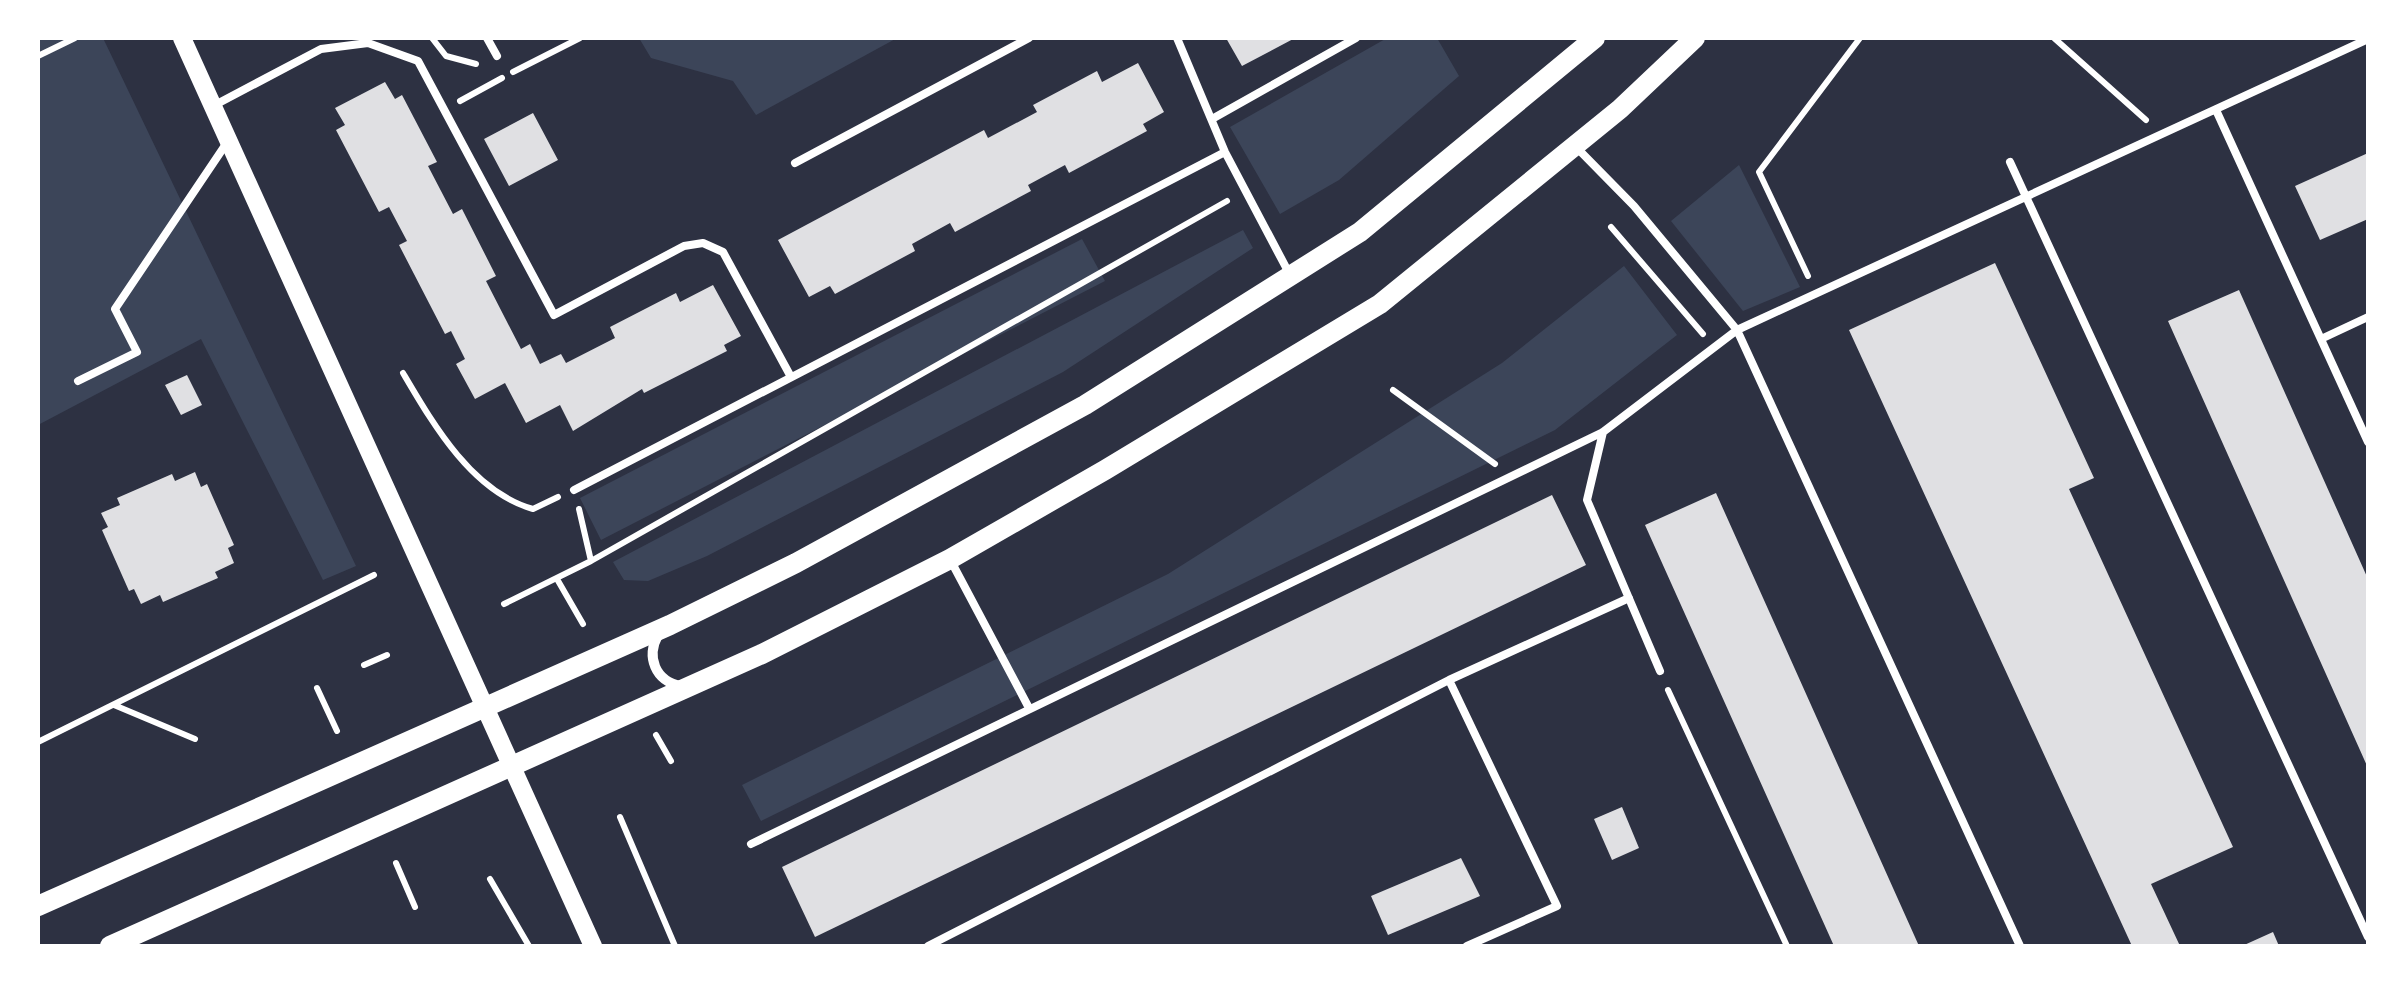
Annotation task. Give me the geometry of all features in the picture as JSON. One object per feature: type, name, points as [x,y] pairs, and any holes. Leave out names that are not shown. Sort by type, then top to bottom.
[{"type":"main road","points":[[38,906],[670,625],[796,563],[1068,415],[1360,232],[1595,38]]},
{"type":"main road","points":[[110,946],[513,769],[950,559],[1380,304],[1575,146],[1695,38]]},
{"type":"street","points":[[182,38],[593,946]]},
{"type":"street","points":[[670,625],[654,643],[655,668],[674,684],[698,683]]},
{"type":"lane","points":[[486,38],[497,56]]},
{"type":"lane","points":[[795,163],[1030,38]]},
{"type":"lane","points":[[1177,38],[1225,152],[1292,278]]},
{"type":"lane","points":[[1212,119],[1356,38]]},
{"type":"lane","points":[[751,844],[1508,474],[1604,432],[1736,330],[2368,39]]},
{"type":"lane","points":[[213,106],[321,50],[368,43],[418,60],[554,316],[684,246],[703,243],[724,252],[791,377]]},
{"type":"lane","points":[[2216,110],[2368,442]]},
{"type":"lane","points":[[78,381],[136,352],[115,309],[229,140]]},
{"type":"lane","points":[[1575,146],[1634,206],[1736,330],[2020,946]]},
{"type":"lane","points":[[574,490],[1225,152]]},
{"type":"lane","points":[[2010,162],[2368,937]]},
{"type":"lane","points":[[2321,339],[2368,317]]},
{"type":"lane","points":[[1604,432],[1588,500],[1660,671]]},
{"type":"lane","points":[[950,559],[1029,708]]},
{"type":"lane","points":[[928,946],[1449,680],[1629,598]]},
{"type":"lane","points":[[1449,680],[1557,906],[1467,946]]},
{"type":"path","points":[[38,56],[75,38]]},
{"type":"path","points":[[432,38],[446,56],[511,74]]},
{"type":"path","points":[[1817,295],[1759,172],[1860,38]]},
{"type":"path","points":[[2054,38],[2162,135]]},
{"type":"path","points":[[504,604],[591,561],[1246,190]]},
{"type":"path","points":[[1611,226],[1714,347]]},
{"type":"path","points":[[403,373],[437,431],[486,483],[515,504],[533,509],[574,490],[591,561]]},
{"type":"path","points":[[1393,390],[1508,474]]},
{"type":"path","points":[[38,742],[374,575]]},
{"type":"path","points":[[556,579],[583,624]]},
{"type":"path","points":[[364,665],[388,655]]},
{"type":"path","points":[[1660,671],[1786,946]]},
{"type":"path","points":[[317,688],[337,731]]},
{"type":"path","points":[[114,705],[195,739]]},
{"type":"path","points":[[656,735],[671,760]]},
{"type":"path","points":[[620,818],[675,946]]},
{"type":"path","points":[[396,863],[415,906]]},
{"type":"path","points":[[490,879],[528,946]]},
{"type":"shaded area","points":[[38,38],[103,38],[356,566],[323,580],[201,339],[38,425]]},
{"type":"shaded area","points":[[639,38],[897,38],[756,115],[733,81],[651,58]]},
{"type":"shaded area","points":[[1387,38],[1437,38],[1459,76],[1339,180],[1280,214],[1230,127]]},
{"type":"shaded area","points":[[1739,165],[1800,287],[1743,311],[1671,221]]},
{"type":"shaded area","points":[[1243,230],[1253,248],[1063,372],[707,556],[648,581],[624,580],[613,562]]},
{"type":"shaded area","points":[[1082,239],[1105,281],[601,540],[580,498]]},
{"type":"shaded area","points":[[1624,266],[1677,335],[1555,430],[761,821],[742,785],[1168,574],[1502,363]]},
{"type":"building","points":[[1226,38],[1295,38],[1242,66]]},
{"type":"building","points":[[1138,63],[1164,112],[1143,124],[1147,131],[1069,173],[1065,165],[1028,185],[1031,191],[955,232],[950,223],[912,244],[915,251],[835,294],[830,286],[809,297],[778,240],[984,130],[988,138],[1037,112],[1033,105],[1097,71],[1102,82]]},
{"type":"building","points":[[385,82],[395,99],[402,95],[437,162],[428,166],[453,214],[462,209],[496,276],[486,281],[521,349],[530,344],[540,364],[561,354],[566,363],[615,338],[610,327],[676,293],[680,302],[713,285],[741,336],[724,345],[727,351],[644,393],[642,389],[573,431],[560,405],[526,423],[505,383],[475,399],[456,364],[465,359],[451,331],[445,334],[399,245],[407,241],[389,207],[379,212],[336,130],[345,125],[335,108]]},
{"type":"building","points":[[533,113],[558,160],[509,186],[484,139]]},
{"type":"building","points":[[2368,153],[2368,219],[2320,240],[2295,186]]},
{"type":"building","points":[[1995,263],[2094,478],[2069,489],[2233,847],[2151,884],[2180,946],[2132,946],[1849,330]]},
{"type":"building","points":[[2239,290],[2368,579],[2368,768],[2168,321]]},
{"type":"building","points":[[187,375],[202,405],[181,415],[165,385]]},
{"type":"building","points":[[195,472],[201,487],[207,484],[234,545],[228,548],[234,563],[215,572],[218,578],[163,602],[160,595],[141,604],[134,589],[129,591],[102,530],[108,527],[101,513],[120,505],[117,498],[172,474],[175,481]]},
{"type":"building","points":[[1716,493],[1919,946],[1834,946],[1645,525]]},
{"type":"building","points":[[1552,495],[1586,565],[815,937],[782,867]]},
{"type":"building","points":[[1622,807],[1639,848],[1612,860],[1594,819]]},
{"type":"building","points":[[1461,858],[1480,896],[1388,935],[1371,896]]},
{"type":"building","points":[[2273,932],[2279,946],[2242,946]]}]
